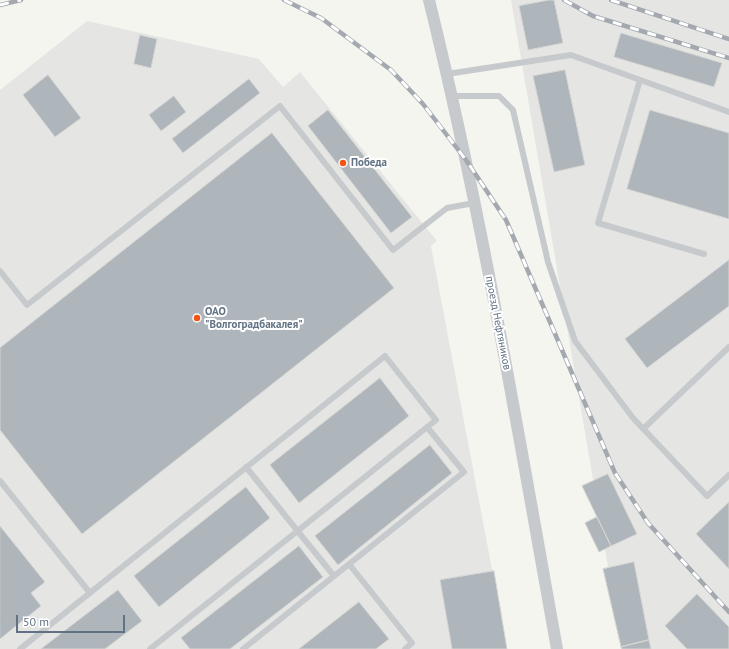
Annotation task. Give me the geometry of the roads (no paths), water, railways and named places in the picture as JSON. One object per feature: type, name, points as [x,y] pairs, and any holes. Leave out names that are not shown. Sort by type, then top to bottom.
[{"type":"street","name":"проезд Нефтяников","points":[[429,0],[452,96],[501,332],[557,649]]},
{"type":"lane","points":[[447,74],[571,55],[729,112]]},
{"type":"lane","points":[[640,80],[598,222],[704,254]]},
{"type":"lane","points":[[452,96],[499,96],[513,110],[548,262],[575,341],[643,429],[707,496],[729,475]]},
{"type":"lane","points":[[0,271],[27,305],[280,106],[393,250],[447,208],[474,203]]},
{"type":"lane","points":[[643,429],[729,347]]},
{"type":"lane","points":[[20,649],[385,356],[436,420],[150,649]]},
{"type":"lane","points":[[243,649],[464,472],[427,426]]},
{"type":"lane","points":[[246,467],[334,576]]},
{"type":"lane","points":[[0,481],[90,593]]},
{"type":"lane","points":[[349,564],[412,643],[405,649]]},
{"type":"railway","points":[[0,5],[21,0]]},
{"type":"railway","points":[[284,0],[321,18],[391,70],[423,104],[466,160],[506,220],[615,473],[648,523],[729,612]]},
{"type":"railway","points":[[564,0],[593,16],[729,58]]},
{"type":"railway","points":[[611,0],[729,39]]},
{"type":"place","name":"Победа","points":[[343,163]]},
{"type":"place","name":"ОАО \"Волгоградбакалея\"","points":[[197,318]]}]
